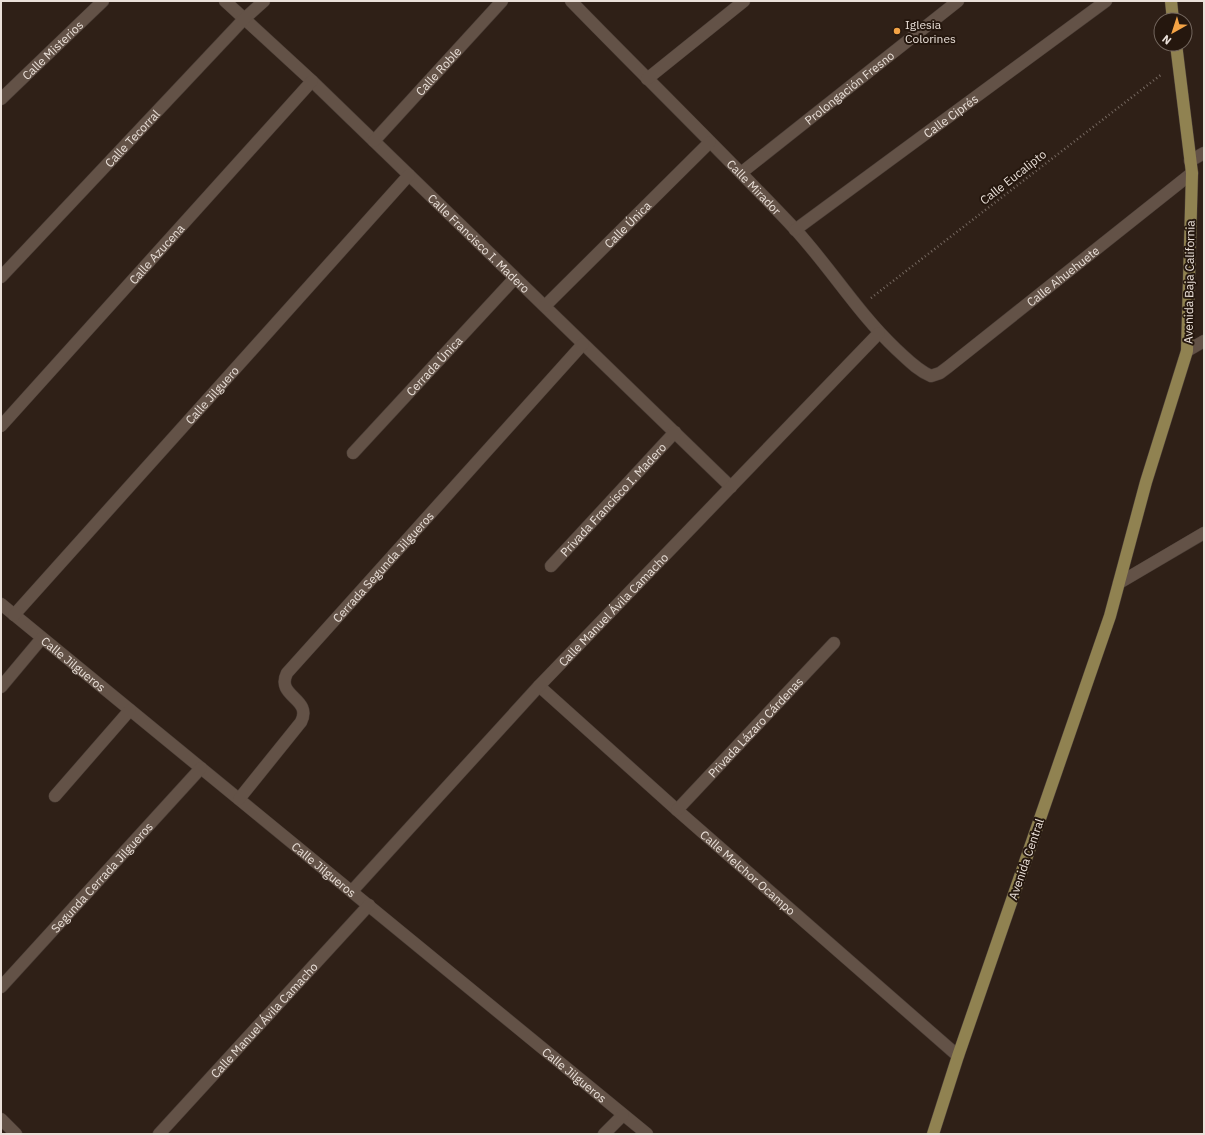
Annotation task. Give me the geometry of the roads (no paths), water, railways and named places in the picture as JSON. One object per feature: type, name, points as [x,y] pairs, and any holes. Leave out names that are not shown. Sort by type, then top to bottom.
[{"type":"main road","points":[[1171,1],[1172,12]]},
{"type":"main road","name":"Avenida Baja California","points":[[1119,584],[1146,482],[1188,351],[1191,167],[1177,52]]},
{"type":"main road","name":"Avenida Central","points":[[933,1134],[958,1056],[1110,616],[1119,584]]},
{"type":"street","name":"Calle Misterios","points":[[1,99],[103,1]]},
{"type":"street","name":"Calle Francisco I. Madero","points":[[225,1],[312,81],[731,487]]},
{"type":"street","name":"Calle Tecorral","points":[[1,277],[244,20],[264,1]]},
{"type":"street","name":"Calle Roble","points":[[374,141],[502,1]]},
{"type":"street","name":"Calle Mirador","points":[[571,1],[741,173],[795,230],[879,333],[913,365],[922,372],[932,376]]},
{"type":"street","points":[[647,79],[744,1]]},
{"type":"street","name":"Prolongación Fresno","points":[[741,173],[958,1]]},
{"type":"street","name":"Calle Ciprés","points":[[795,230],[1106,1]]},
{"type":"street","name":"Calle Azucena","points":[[1,426],[312,81]]},
{"type":"street","name":"Calle Única","points":[[545,306],[710,142]]},
{"type":"street","name":"Calle Ahuehuete","points":[[932,376],[940,373],[948,367],[1191,167],[1204,153]]},
{"type":"street","name":"Calle Jilguero","points":[[14,615],[409,175]]},
{"type":"street","name":"Cerrada Única","points":[[353,453],[515,278]]},
{"type":"street","name":"Calle Manuel Ávila Camacho","points":[[352,891],[539,686],[879,333]]},
{"type":"street","points":[[1188,351],[1204,341]]},
{"type":"street","name":"Cerrada Segunda Jilgueros","points":[[239,798],[301,722],[304,716],[303,709],[300,704],[284,686],[284,679],[287,673],[583,344]]},
{"type":"street","name":"Privada Francisco I. Madero","points":[[551,566],[675,432]]},
{"type":"street","points":[[1119,584],[1201,538]]},
{"type":"street","name":"Calle Jilgueros","points":[[1,604],[647,1134]]},
{"type":"street","points":[[1,687],[42,638]]},
{"type":"street","name":"Privada Lázaro Cárdenas","points":[[677,810],[834,643]]},
{"type":"street","name":"Calle Melchor Ocampo","points":[[539,686],[677,810],[958,1056]]},
{"type":"street","points":[[55,796],[130,710]]},
{"type":"street","name":"Segunda Cerrada Jilgueros","points":[[1,987],[201,768]]},
{"type":"street","name":"Calle Manuel Ávila Camacho","points":[[159,1134],[369,905]]},
{"type":"street","points":[[604,1134],[623,1115]]},
{"type":"street","points":[[1,1119],[16,1134]]},
{"type":"place","name":"Iglesia Colorines","points":[[897,31]]}]
